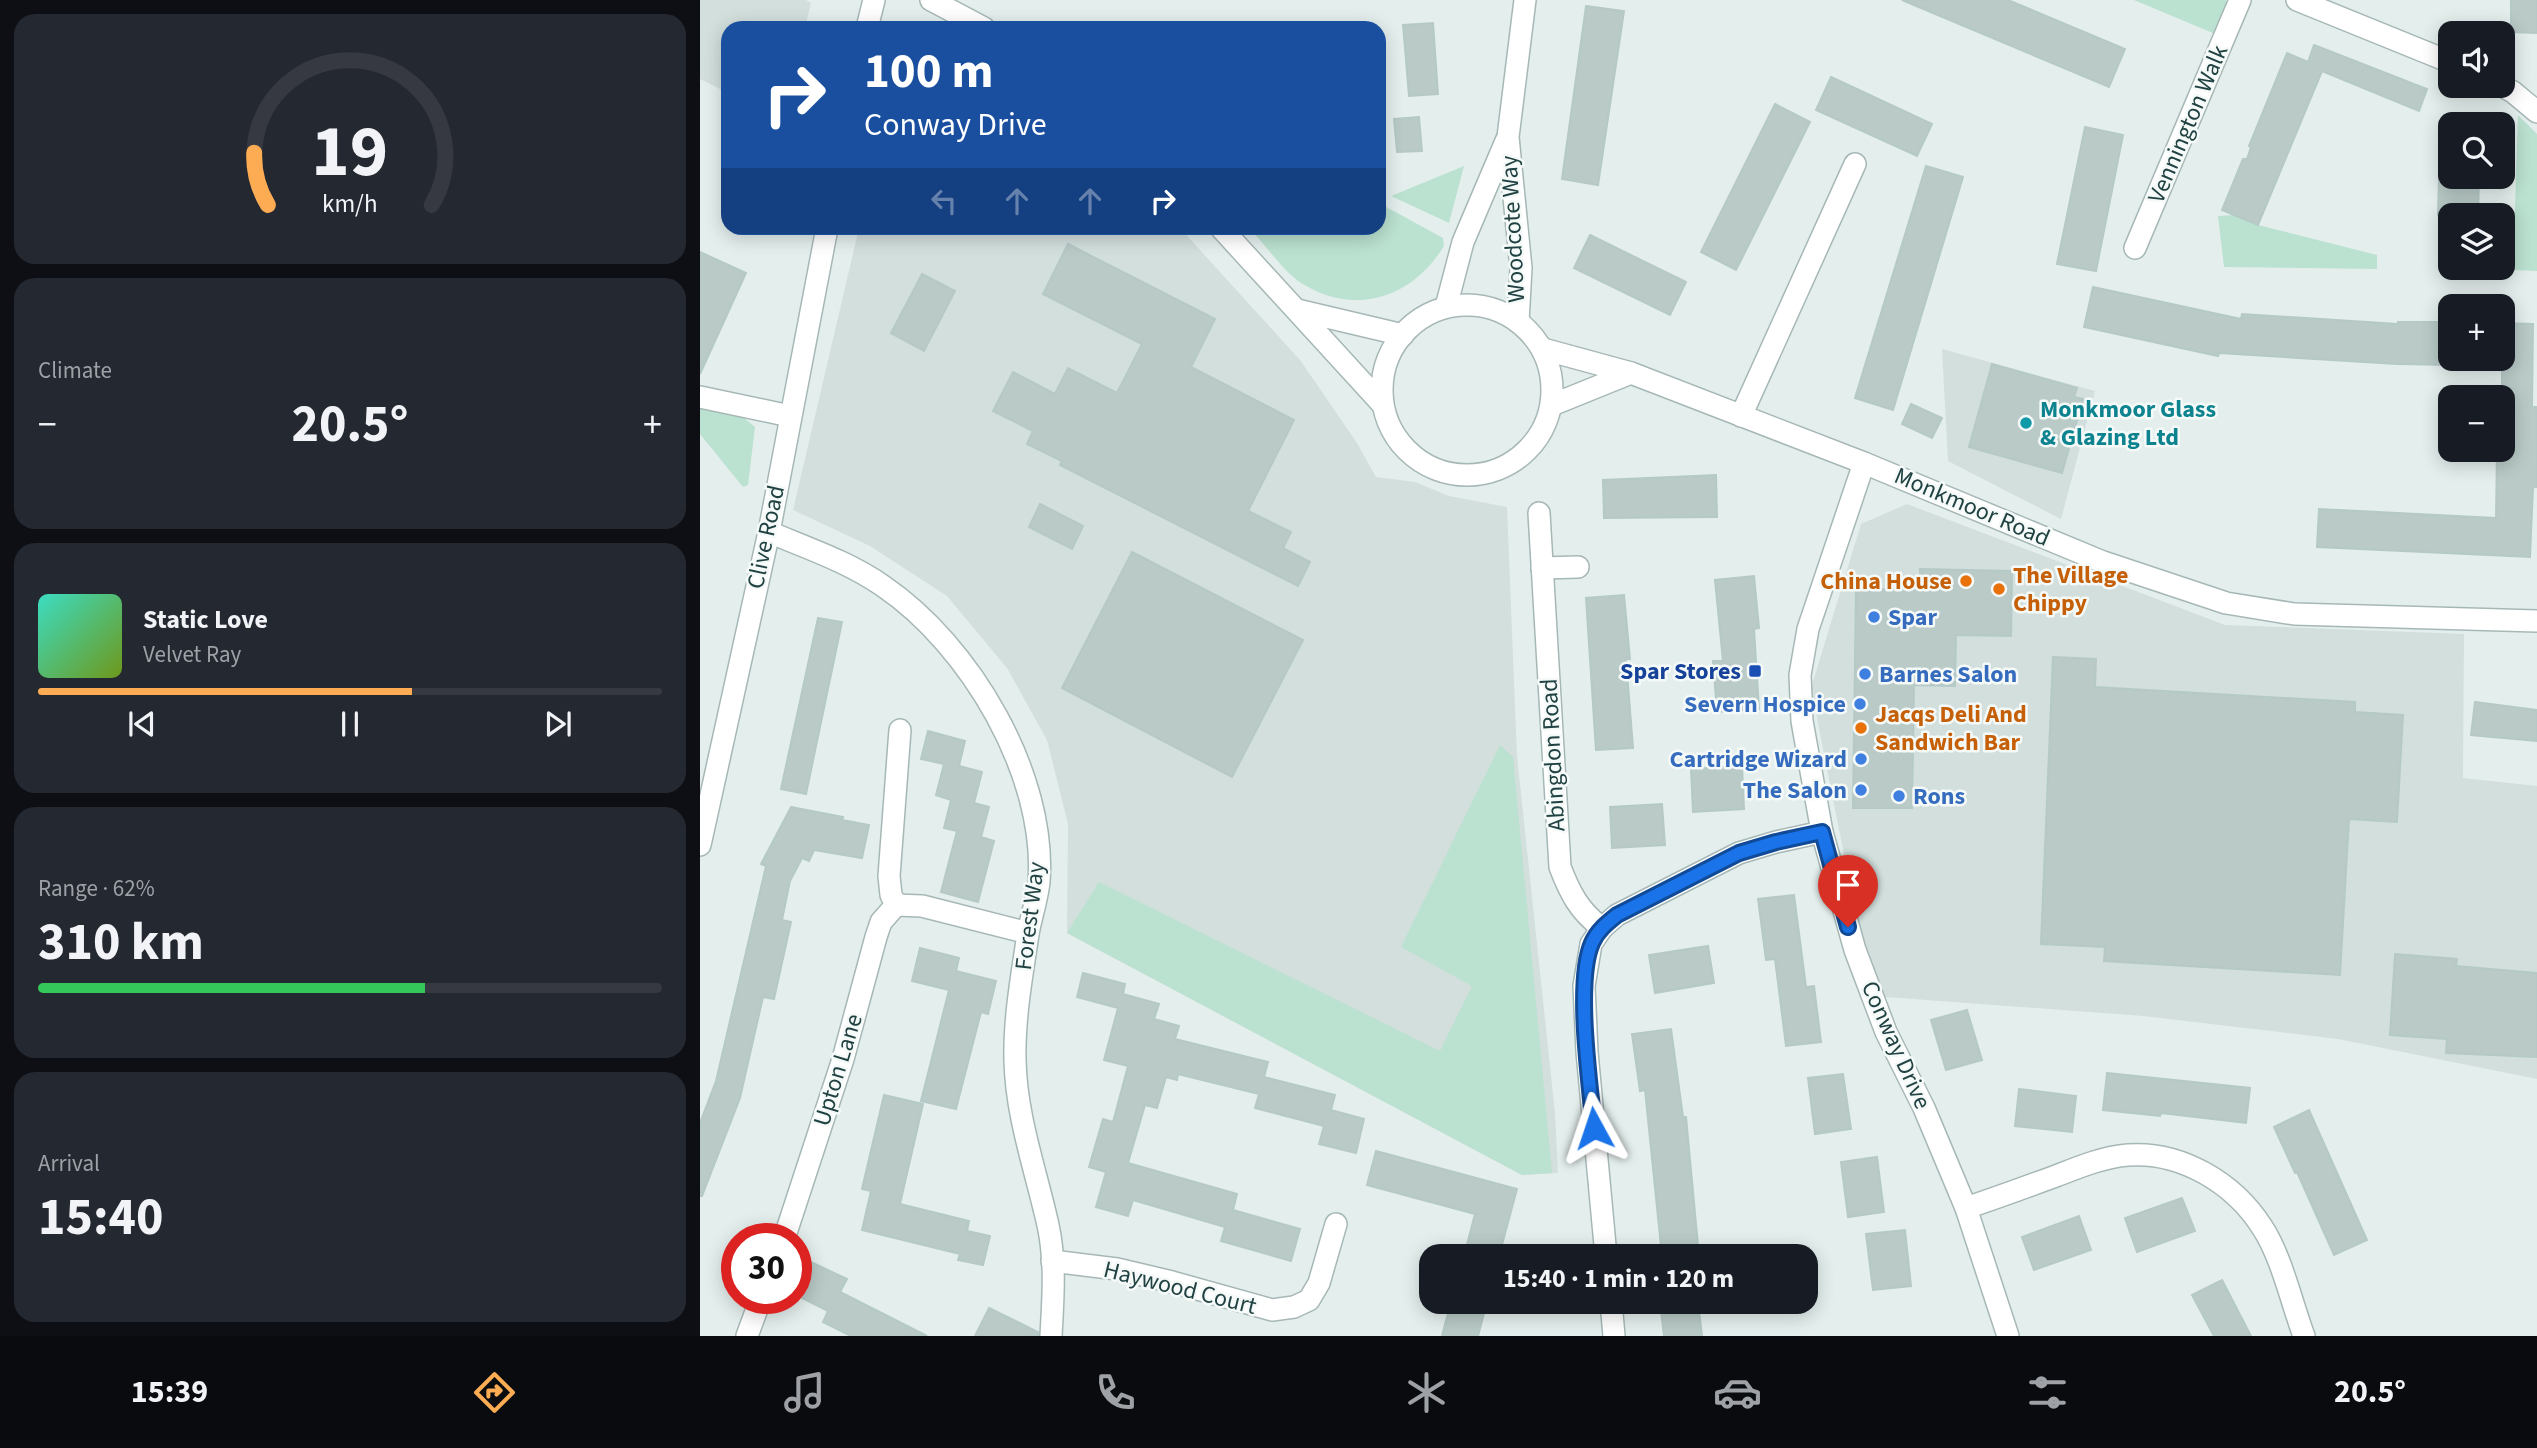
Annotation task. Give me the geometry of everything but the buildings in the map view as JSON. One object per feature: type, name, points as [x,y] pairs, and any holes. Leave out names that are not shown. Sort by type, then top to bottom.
[{"type":"street","points":[[869,21],[874,0]]},
{"type":"street","points":[[931,0],[971,21]]},
{"type":"street","name":"Woodcote Way","points":[[1518,322],[1521,268],[1508,137],[1525,0]]},
{"type":"street","name":"Vennington Walk","points":[[2135,248],[2240,0]]},
{"type":"street","points":[[2297,0],[2438,57]]},
{"type":"street","points":[[2515,94],[2537,112]]},
{"type":"street","name":"Woodcote Way","points":[[1446,307],[1463,242],[1508,137]]},
{"type":"street","points":[[1741,416],[1854,164]]},
{"type":"street","name":"Clive Road","points":[[700,845],[769,532],[826,235]]},
{"type":"street","points":[[1227,235],[1383,405]]},
{"type":"street","points":[[1471,305],[1492,309],[1518,322],[1543,349],[1553,382],[1552,405],[1543,431],[1516,461],[1490,473],[1454,475],[1426,465],[1403,447],[1394,434],[1383,405],[1383,377],[1393,349],[1403,335],[1427,315],[1446,307],[1471,305]]},
{"type":"street","points":[[1297,310],[1403,335]]},
{"type":"street","name":"Monkmoor Road","points":[[1543,349],[1631,373],[1864,463],[2104,562],[2226,603],[2294,614],[2429,620],[2537,621]]},
{"type":"street","points":[[1552,405],[1631,373]]},
{"type":"street","points":[[700,397],[790,416]]},
{"type":"street","name":"Conway Drive","points":[[1864,463],[1808,629],[1800,675],[1802,721],[1822,832],[1855,950],[1886,1032],[1924,1108],[1966,1209],[2008,1336]]},
{"type":"street","name":"Abingdon Road","points":[[1539,513],[1560,867],[1570,894],[1579,908],[1602,928]]},
{"type":"street","name":"Forest Way","points":[[769,532],[841,563],[881,584],[921,614],[958,655],[978,685],[1015,754],[1031,799],[1037,833],[1039,883],[1028,933],[1015,1033],[1015,1063],[1024,1128],[1049,1228],[1052,1261],[1051,1336]]},
{"type":"street","points":[[1542,568],[1578,567]]},
{"type":"street","points":[[900,730],[889,876],[891,895],[896,905],[922,906],[1028,933]]},
{"type":"street","points":[[1605,1244],[1587,1052],[1584,986],[1591,944],[1602,928],[1636,904],[1739,853],[1822,832]]},
{"type":"street","name":"Upton Lane","points":[[789,1223],[843,1059],[881,922],[896,905]]},
{"type":"street","points":[[1966,1209],[2099,1160],[2129,1155],[2178,1161],[2202,1171],[2222,1185],[2243,1202],[2263,1228],[2304,1336]]},
{"type":"street","name":"Haywood Court","points":[[1052,1261],[1131,1272],[1272,1310],[1294,1307],[1309,1300],[1319,1283],[1336,1224]]},
{"type":"street","points":[[747,1336],[755,1314]]},
{"type":"street","points":[[1612,1314],[1614,1336]]},
{"type":"shaded area","points":[[700,0],[806,0],[811,3],[807,21],[721,21],[721,90],[700,79]]},
{"type":"shaded area","points":[[857,235],[1186,235],[1300,360],[1357,443],[1376,477],[1415,482],[1449,496],[1507,507],[1517,756],[1555,1113],[1558,1173],[1522,1175],[1067,933],[1068,824],[1047,740],[1007,668],[947,596],[870,546],[793,510]]},
{"type":"shaded area","points":[[1942,349],[2095,391],[2061,519],[1948,461]]},
{"type":"shaded area","points":[[1907,504],[2225,625],[2464,634],[2463,778],[2537,786],[2537,1079],[2338,1039],[2143,1016],[1872,996],[1811,688],[1861,524]]},
{"type":"green space","points":[[2134,0],[2226,0],[2229,11],[2220,36]]},
{"type":"green space","points":[[2518,115],[2537,134],[2537,271],[2515,270]]},
{"type":"green space","points":[[1464,166],[1449,223],[1391,196]]},
{"type":"green space","points":[[1386,207],[1443,238],[1444,246],[1431,264],[1399,290],[1381,297],[1342,299],[1321,293],[1301,283],[1255,235],[1386,235]]},
{"type":"green space","points":[[2234,215],[2258,225],[2377,255],[2377,269],[2224,267],[2218,216]]},
{"type":"green space","points":[[700,407],[739,414],[755,427],[748,485],[743,487],[700,434]]},
{"type":"green space","points":[[1500,745],[1513,757],[1552,1173],[1522,1175],[1067,933],[1099,882],[1440,1051],[1472,986],[1401,947]]},
{"type":"place","name":"Monkmoor Glass & Glazing Ltd","points":[[2026,423]]},
{"type":"place","name":"China House","points":[[1966,581]]},
{"type":"place","name":"The Village Chippy","points":[[1999,589]]},
{"type":"place","name":"Spar","points":[[1874,617]]},
{"type":"place","name":"Spar Stores","points":[[1755,671]]},
{"type":"place","name":"Barnes Salon","points":[[1865,674]]},
{"type":"place","name":"Severn Hospice","points":[[1860,704]]},
{"type":"place","name":"Jacqs Deli And Sandwich Bar","points":[[1861,728]]},
{"type":"place","name":"Cartridge Wizard","points":[[1861,759]]},
{"type":"place","name":"The Salon","points":[[1861,790]]},
{"type":"place","name":"Rons","points":[[1899,796]]},
{"type":"route","points":[[1594,1128],[1584,986],[1591,944],[1602,928],[1617,915],[1739,853],[1822,832],[1848,927]]}]
